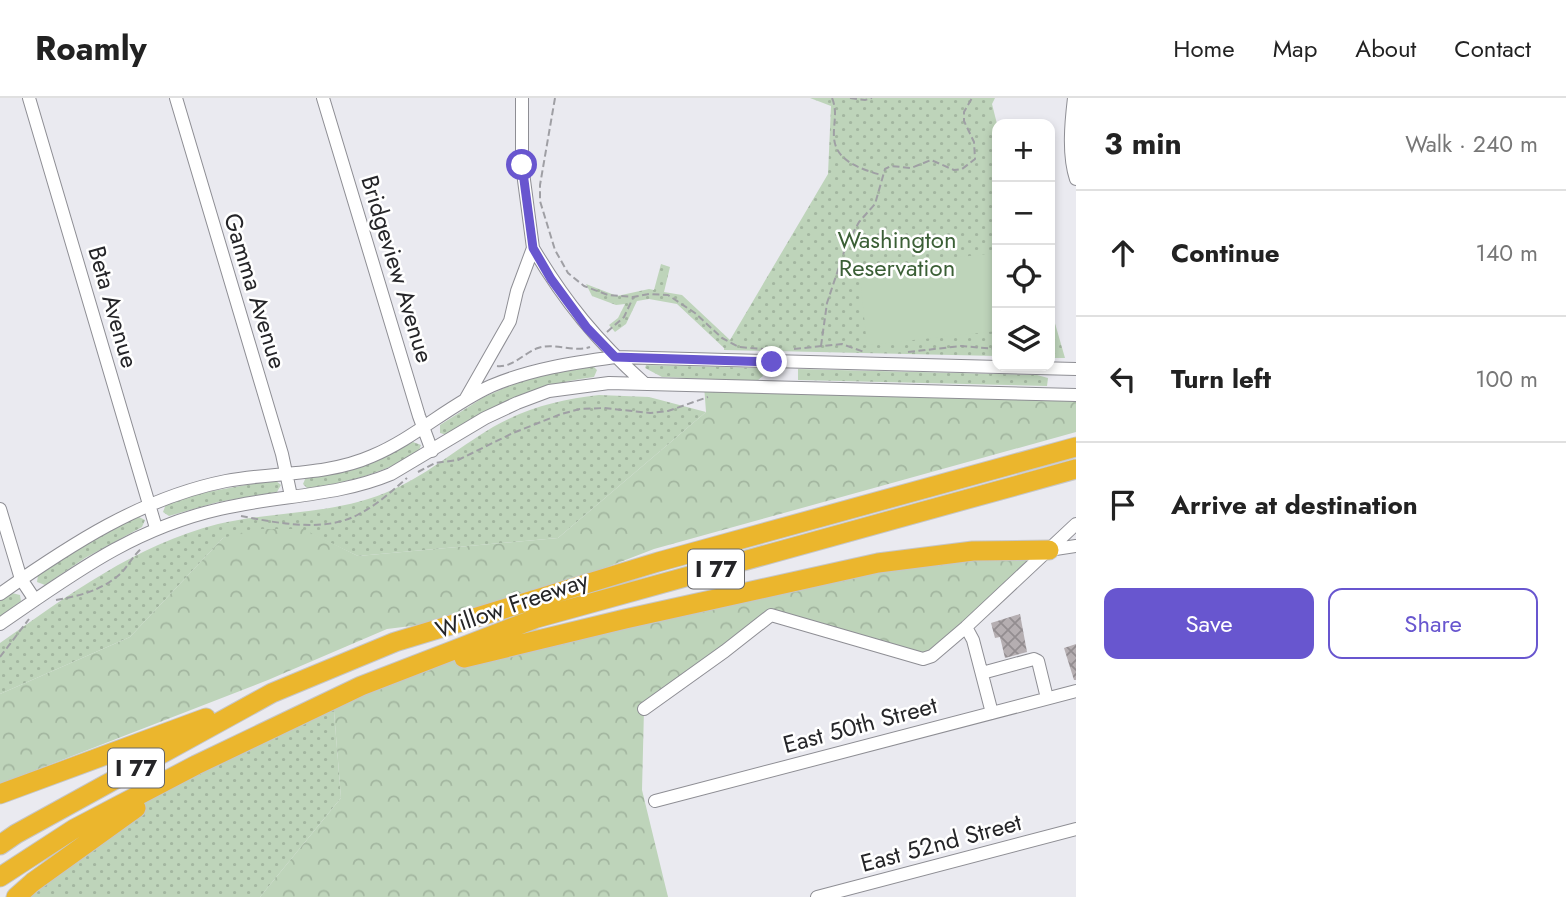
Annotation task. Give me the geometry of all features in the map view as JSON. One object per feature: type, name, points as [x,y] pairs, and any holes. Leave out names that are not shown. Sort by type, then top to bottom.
[{"type":"highway","name":"Willow Freeway","points":[[0,845],[272,693],[395,642],[658,562],[1076,447]]},
{"type":"highway","name":"Willow Freeway","points":[[0,877],[74,829],[196,765],[361,686],[537,618],[1076,469]]},
{"type":"highway","points":[[361,686],[572,631],[878,563],[973,551],[1049,550]]},
{"type":"highway","points":[[0,794],[272,693]]},
{"type":"highway","points":[[16,897],[196,765]]},
{"type":"street","name":"Beta Avenue","points":[[29,98],[156,528]]},
{"type":"street","name":"Gamma Avenue","points":[[176,98],[291,496]]},
{"type":"street","name":"Bridgeview Avenue","points":[[323,98],[432,451]]},
{"type":"street","points":[[522,98],[522,165],[533,248],[551,279],[587,328],[644,383]]},
{"type":"street","points":[[1074,98],[1073,170],[1076,179]]},
{"type":"street","points":[[465,401],[510,321],[517,291],[533,248]]},
{"type":"street","points":[[0,594],[88,535],[149,504],[222,482],[324,469],[360,460],[398,443],[490,387],[540,369],[615,357],[1076,369]]},
{"type":"street","points":[[0,624],[39,605],[121,544],[156,528],[216,509],[291,496],[323,494],[362,485],[391,474],[485,418],[549,391],[588,385],[644,383],[1076,395]]},
{"type":"street","points":[[0,509],[21,579],[39,605]]},
{"type":"street","points":[[644,709],[771,615],[923,659],[932,656],[1076,524]]},
{"type":"street","points":[[1049,550],[1076,546]]},
{"type":"street","points":[[966,627],[973,640],[992,713]]},
{"type":"street","points":[[982,673],[1034,659],[1038,661],[1047,698]]},
{"type":"street","name":"East 50th Street","points":[[655,801],[1076,691]]},
{"type":"street","name":"East 52nd Street","points":[[817,897],[1076,829]]},
{"type":"path","points":[[555,98],[540,185],[540,201],[555,250],[568,273],[584,286],[608,295],[668,295],[731,343],[739,347],[774,349]]},
{"type":"path","points":[[832,98],[836,114],[834,139],[840,154],[853,164],[882,176]]},
{"type":"path","points":[[850,98],[872,98]]},
{"type":"path","points":[[821,346],[827,303],[846,246],[859,222],[875,204],[885,169],[891,166],[905,169],[930,160],[954,170],[968,166],[975,159],[976,151],[964,121],[964,113],[972,98]]},
{"type":"path","points":[[608,331],[624,317],[633,297]]},
{"type":"path","points":[[497,366],[509,365],[541,347],[584,349],[594,344]]},
{"type":"path","points":[[785,349],[842,344],[869,354]]},
{"type":"path","points":[[901,353],[961,346],[992,349]]},
{"type":"path","points":[[233,516],[307,524],[336,522],[356,516],[407,479],[435,463],[458,460],[561,414],[580,408],[650,413],[668,411],[711,397]]},
{"type":"path","points":[[0,657],[39,605],[80,597],[94,591],[119,575],[145,546]]},
{"type":"green space","name":"Washington Reservation","points":[[810,98],[995,98],[992,104],[996,119],[992,119],[992,356],[724,350],[677,304],[649,299],[637,301],[626,324],[615,332],[609,325],[618,318],[625,304],[616,305],[592,296],[586,284],[617,296],[654,290],[661,264],[670,267],[664,292],[682,295],[730,340],[828,174],[831,106]]},
{"type":"green space","points":[[992,254],[992,332],[867,345],[859,268]]},
{"type":"green space","points":[[1055,323],[1065,358],[1055,358]]},
{"type":"green space","points":[[592,365],[597,370],[594,377],[535,391],[482,415],[447,435],[440,433],[440,425],[484,397],[539,375]]},
{"type":"green space","points":[[646,365],[760,368],[763,376],[757,381],[662,377],[645,368]]},
{"type":"green space","points":[[798,369],[1037,375],[1048,378],[1047,386],[798,380]]},
{"type":"green space","points":[[704,385],[1076,395],[1076,432],[654,549],[475,618],[387,629],[268,680],[0,784],[0,694],[130,637],[223,538],[255,529],[303,529],[358,556],[558,538],[706,412]]},
{"type":"green space","points":[[599,395],[649,397],[706,412],[558,538],[358,556],[303,530],[223,538],[130,637],[0,694],[0,643],[77,590],[131,558],[188,533],[218,524],[323,509],[365,500],[414,479],[506,420],[544,405]]},
{"type":"green space","points":[[413,442],[421,445],[418,453],[378,471],[308,489],[303,484],[306,477],[361,464]]},
{"type":"green space","points":[[275,480],[281,485],[277,492],[218,502],[169,516],[163,512],[166,504],[201,493]]},
{"type":"green space","points":[[137,516],[145,520],[142,527],[85,558],[45,585],[37,582],[38,575],[89,541]]},
{"type":"green space","points":[[1049,550],[932,656],[777,617],[644,709],[642,790],[668,897],[260,897],[341,798],[333,699],[361,686],[480,653],[878,563]]},
{"type":"green space","points":[[12,593],[20,595],[21,601],[0,617],[0,601]]},
{"type":"green space","points":[[333,699],[341,798],[260,897],[16,897],[196,765]]},
{"type":"building","points":[[1020,614],[1027,652],[1005,658],[1000,637],[995,638],[991,623]]},
{"type":"building","points":[[1076,644],[1076,680],[1074,680],[1064,648]]},
{"type":"route","points":[[522,165],[533,248],[551,279],[587,328],[615,357],[772,362]]}]
